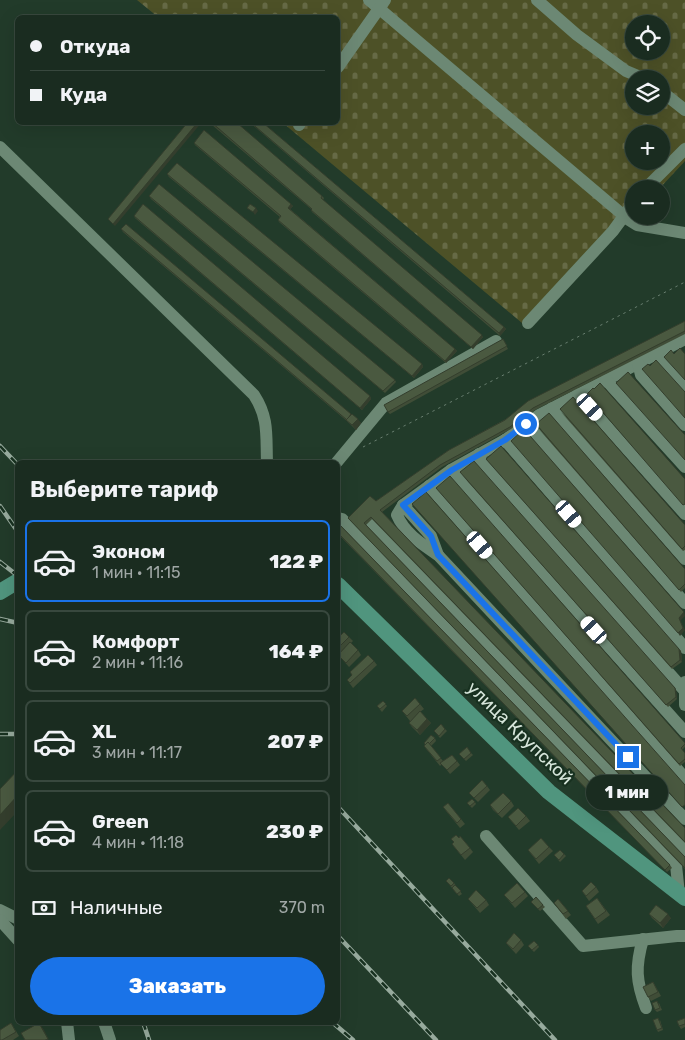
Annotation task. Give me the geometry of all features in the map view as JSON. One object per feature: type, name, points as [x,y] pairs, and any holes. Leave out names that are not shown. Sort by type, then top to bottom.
[{"type":"main road","points":[[0,592],[15,584]]},
{"type":"main road","name":"улица Крупской","points":[[340,587],[550,792],[682,896]]},
{"type":"street","points":[[537,0],[577,35],[625,70]]},
{"type":"street","points":[[340,64],[378,3],[637,225],[685,233]]},
{"type":"street","points":[[670,98],[685,110]]},
{"type":"street","points":[[0,146],[254,395],[262,408],[266,420],[267,460]]},
{"type":"street","points":[[654,180],[685,149]]},
{"type":"street","points":[[528,323],[613,231],[624,215]]},
{"type":"street","points":[[339,460],[386,402],[496,340]]},
{"type":"street","points":[[683,343],[654,355],[552,408],[505,440],[428,486],[403,505],[397,515],[401,525],[416,541],[438,555],[685,819]]},
{"type":"street","points":[[654,355],[662,360],[685,385]]},
{"type":"street","points":[[638,363],[641,375],[685,425]]},
{"type":"street","points":[[606,380],[685,467]]},
{"type":"street","points":[[578,394],[685,514]]},
{"type":"street","points":[[552,408],[685,559]]},
{"type":"street","points":[[526,424],[685,604]]},
{"type":"street","points":[[505,440],[685,648]]},
{"type":"street","points":[[479,454],[482,463],[685,685],[685,705]]},
{"type":"street","points":[[452,470],[685,732]]},
{"type":"street","points":[[428,486],[685,778]]},
{"type":"street","points":[[340,518],[676,865],[682,896]]},
{"type":"street","points":[[372,525],[685,850]]},
{"type":"street","points":[[486,836],[584,946],[685,936]]},
{"type":"street","points":[[0,910],[15,918]]},
{"type":"street","points":[[0,920],[15,937]]},
{"type":"street","points":[[643,939],[637,960],[639,989],[646,1008]]},
{"type":"street","points":[[67,1025],[69,1040]]},
{"type":"street","points":[[105,1025],[110,1040]]},
{"type":"path","points":[[358,450],[685,282]]},
{"type":"green space","points":[[137,0],[685,0],[685,161],[667,180],[625,180],[625,225],[528,328],[285,125],[340,125],[340,15],[156,15]]},
{"type":"building","points":[[186,125],[196,125],[113,224],[108,219]]},
{"type":"building","points":[[214,125],[239,125],[322,196],[321,198],[482,335],[471,347]]},
{"type":"building","points":[[254,125],[266,125],[504,327],[499,333]]},
{"type":"building","points":[[204,130],[291,204],[288,208],[455,349],[445,361],[278,220],[281,216],[194,143]]},
{"type":"building","points":[[177,163],[422,364],[412,376],[167,174]]},
{"type":"building","points":[[159,184],[395,380],[383,391],[149,196]]},
{"type":"building","points":[[143,204],[370,396],[360,408],[134,216]]},
{"type":"building","points":[[250,204],[256,208],[253,212],[247,208]]},
{"type":"building","points":[[126,224],[351,414],[347,420],[121,229]]},
{"type":"building","points":[[685,321],[685,331],[533,408],[510,427],[440,465],[380,510],[685,828],[685,842],[371,517],[364,523],[685,857],[685,868],[348,518],[370,496],[376,501],[449,450],[505,420],[528,401]]},
{"type":"building","points":[[503,339],[507,346],[388,412],[384,405]]},
{"type":"building","points":[[680,348],[685,354],[685,380],[664,357],[671,350],[674,354]]},
{"type":"building","points":[[656,360],[685,392],[685,418],[642,369],[648,364],[650,366]]},
{"type":"building","points":[[628,372],[685,435],[685,460],[616,383]]},
{"type":"building","points":[[600,383],[685,479],[685,504],[683,505],[587,394]]},
{"type":"building","points":[[573,397],[685,525],[685,546],[682,549],[560,409]]},
{"type":"building","points":[[549,413],[685,569],[685,584],[679,590],[536,424]]},
{"type":"building","points":[[352,414],[358,419],[352,425],[346,420]]},
{"type":"building","points":[[524,429],[684,612],[679,618],[683,628],[678,633],[511,441]]},
{"type":"building","points":[[501,446],[679,649],[680,660],[671,667],[486,459]]},
{"type":"building","points":[[474,461],[675,688],[676,697],[666,705],[460,472]]},
{"type":"building","points":[[450,476],[685,743],[681,748],[685,753],[685,759],[679,764],[436,488]]},
{"type":"building","points":[[426,492],[685,785],[685,805],[682,807],[412,504]]},
{"type":"building","points":[[340,525],[670,865],[665,870],[340,535]]},
{"type":"building","points":[[344,632],[349,637],[340,646],[340,636]]},
{"type":"building","points":[[350,642],[358,650],[346,663],[340,657],[340,653]]},
{"type":"building","points":[[368,655],[374,661],[350,683],[347,680],[352,675],[350,672]]},
{"type":"building","points":[[415,698],[420,704],[407,716],[402,711]]},
{"type":"building","points":[[383,701],[386,704],[380,709],[377,706]]},
{"type":"building","points":[[420,711],[427,719],[417,730],[409,723]]},
{"type":"building","points":[[441,724],[445,729],[439,736],[434,731]]},
{"type":"building","points":[[431,735],[435,738],[426,745],[424,743]]},
{"type":"building","points":[[428,742],[441,758],[437,761],[424,746]]},
{"type":"building","points":[[467,747],[471,753],[464,759],[459,754]]},
{"type":"building","points":[[452,755],[457,761],[447,770],[440,763]]},
{"type":"building","points":[[15,773],[15,798],[0,815],[0,789]]},
{"type":"building","points":[[482,780],[487,786],[474,798],[469,793]]},
{"type":"building","points":[[503,793],[511,801],[498,814],[490,805]]},
{"type":"building","points":[[472,799],[475,802],[470,806],[467,803]]},
{"type":"building","points":[[448,803],[461,819],[457,823],[443,807]]},
{"type":"building","points":[[518,808],[526,816],[516,826],[508,817]]},
{"type":"building","points":[[456,835],[459,838],[460,836],[470,848],[461,855],[452,844],[454,842],[451,839]]},
{"type":"building","points":[[541,838],[549,847],[536,859],[528,850]]},
{"type":"building","points":[[560,850],[564,854],[559,860],[554,855]]},
{"type":"building","points":[[449,878],[454,883],[451,886],[446,881]]},
{"type":"building","points":[[591,882],[596,887],[586,896],[582,891]]},
{"type":"building","points":[[517,883],[525,892],[512,903],[504,895]]},
{"type":"building","points":[[455,885],[461,891],[457,894],[452,888]]},
{"type":"building","points":[[476,890],[486,900],[477,908],[468,899]]},
{"type":"building","points":[[536,897],[543,905],[538,909],[531,902]]},
{"type":"building","points":[[597,898],[606,911],[595,919],[586,906]]},
{"type":"building","points":[[558,899],[568,911],[563,914],[554,903]]},
{"type":"building","points":[[656,905],[668,914],[660,923],[649,914]]},
{"type":"building","points":[[514,933],[521,940],[513,949],[506,943]]},
{"type":"building","points":[[534,941],[538,945],[532,950],[528,946]]},
{"type":"building","points":[[653,982],[658,992],[648,997],[643,987]]},
{"type":"building","points":[[657,1001],[660,1008],[655,1010],[652,1003]]},
{"type":"building","points":[[658,1018],[662,1028],[657,1030],[653,1020]]},
{"type":"building","points":[[685,1018],[685,1024],[679,1026],[677,1021]]},
{"type":"building","points":[[11,1023],[16,1032],[0,1040],[0,1030]]},
{"type":"building","points":[[35,1025],[40,1025],[48,1039],[25,1040],[21,1033]]},
{"type":"railway","points":[[0,446],[15,462]]},
{"type":"railway","points":[[0,506],[15,528]]},
{"type":"railway","points":[[0,562],[15,574]]},
{"type":"railway","points":[[0,619],[15,622]]},
{"type":"railway","points":[[0,734],[15,734]]},
{"type":"railway","points":[[340,809],[555,1040]]},
{"type":"railway","points":[[340,938],[436,1040]]},
{"type":"railway","points":[[144,1025],[149,1040]]},
{"type":"railway","points":[[336,1025],[353,1040]]},
{"type":"route","points":[[526,424],[505,440],[452,470],[403,505],[431,536],[438,555],[628,757]]}]
